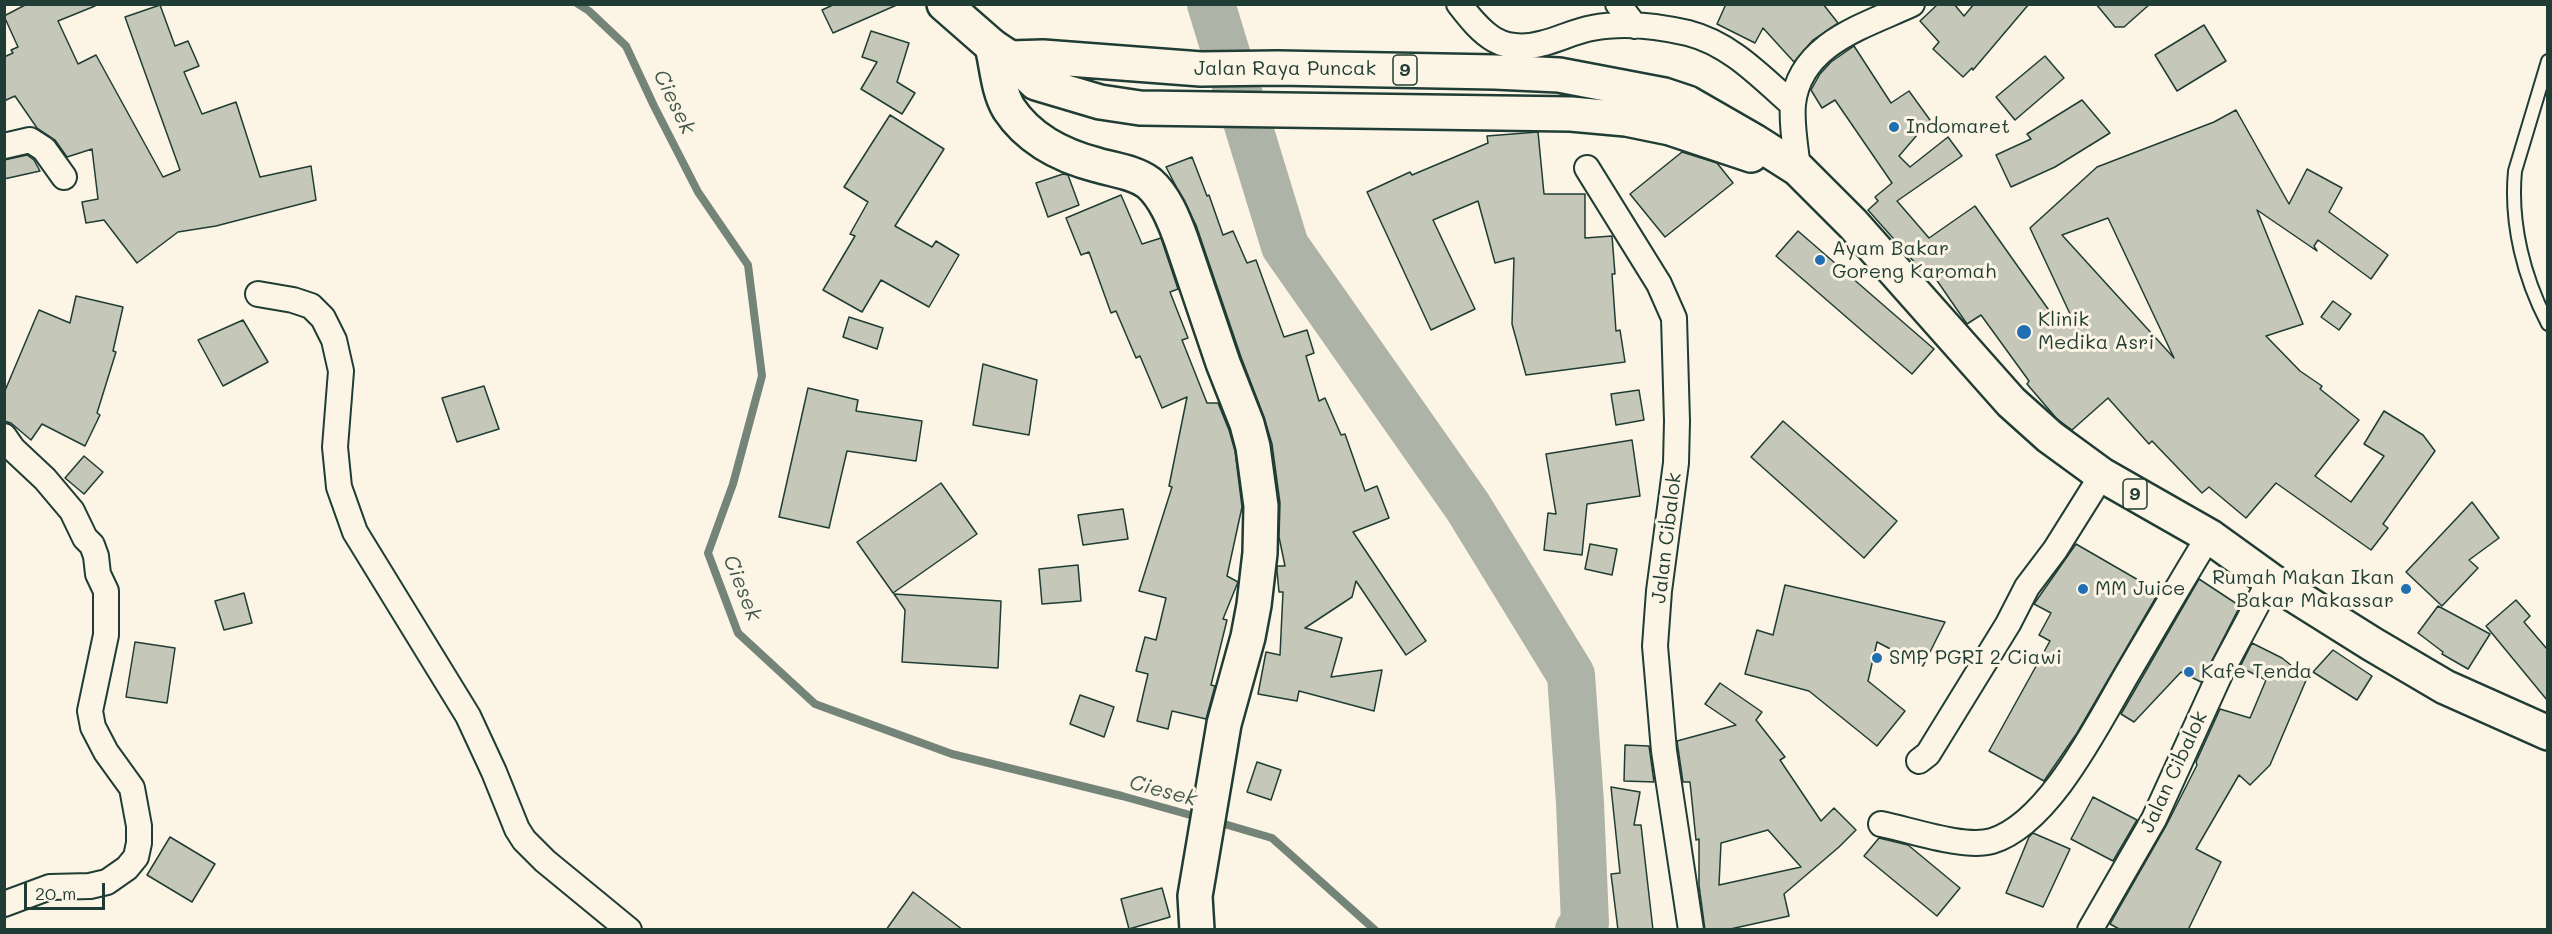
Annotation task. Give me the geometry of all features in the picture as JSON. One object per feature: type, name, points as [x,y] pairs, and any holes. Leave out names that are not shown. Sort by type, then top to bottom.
[{"type":"main road","points":[[945,4],[1001,52],[1003,97],[1028,131],[1049,147],[1065,154],[1138,177],[1158,193],[1182,238],[1223,363],[1247,424],[1253,447],[1261,506],[1260,553],[1248,637],[1224,724],[1199,872],[1195,896],[1197,930]]},
{"type":"main road","name":"Jalan Raya Puncak","points":[[1001,52],[1039,70],[1079,97],[1140,108],[1571,114],[1626,119],[1751,148],[1794,167],[1853,224],[2011,402],[2050,437],[2102,476],[2209,536],[2270,580],[2445,687],[2547,733]]},
{"type":"street","points":[[1459,4],[1483,33],[1505,45],[1543,44],[1590,28],[1635,26],[1687,33],[1724,47],[1793,105]]},
{"type":"street","points":[[1618,4],[1635,26]]},
{"type":"street","points":[[1794,167],[1793,105],[1803,73],[1858,16],[1912,4]]},
{"type":"street","points":[[4,146],[30,140],[44,149],[64,177]]},
{"type":"street","name":"Jalan Cibalok","points":[[1587,168],[1659,284],[1674,318],[1677,456],[1659,591],[1655,646],[1664,751],[1691,930]]},
{"type":"street","points":[[258,294],[293,300],[311,306],[323,318],[334,340],[341,371],[335,447],[339,487],[355,531],[468,716],[517,829],[524,840],[545,861],[629,930]]},
{"type":"street","points":[[4,436],[13,449],[45,479],[72,511],[96,556],[98,574],[106,591],[106,635],[90,711],[93,727],[106,752],[132,788],[139,825],[139,843],[136,856],[127,867],[107,882],[90,886],[50,887],[4,904]]},
{"type":"street","points":[[1919,761],[1928,754],[2008,624],[2027,587],[2055,550],[2102,476]]},
{"type":"street","points":[[1881,824],[1974,844],[1992,841],[2019,826],[2047,798],[2075,762],[2209,536]]},
{"type":"street","name":"Jalan Cibalok","points":[[2090,930],[2154,819],[2221,672],[2270,580]]},
{"type":"lane","points":[[2547,66],[2515,171],[2513,185],[2522,259],[2530,287],[2547,324]]},
{"type":"building","points":[[27,4],[95,4],[95,6],[58,21],[78,64],[96,55],[163,177],[180,170],[125,17],[160,5],[175,46],[188,41],[199,66],[184,72],[202,114],[236,102],[260,177],[311,166],[316,200],[216,226],[178,232],[137,263],[104,220],[86,223],[82,202],[98,199],[92,149],[67,157],[55,140],[37,128],[15,96],[4,101],[4,57],[13,53],[11,50],[18,47],[4,16]]},
{"type":"building","points":[[835,4],[899,4],[833,33],[822,10]]},
{"type":"building","points":[[1726,4],[1823,4],[1838,23],[1813,40],[1794,62],[1763,28],[1755,43],[1717,24]]},
{"type":"building","points":[[1938,4],[1954,4],[1964,16],[1974,4],[2029,4],[1973,70],[1972,68],[1963,77],[1933,49],[1939,42],[1920,21]]},
{"type":"building","points":[[2096,4],[2150,4],[2124,27],[2115,27]]},
{"type":"building","points":[[2204,25],[2226,61],[2177,91],[2155,55]]},
{"type":"building","points":[[871,31],[909,43],[897,82],[915,93],[902,114],[861,89],[877,62],[862,57]]},
{"type":"building","points":[[1854,46],[1891,103],[1909,91],[1930,120],[1899,156],[1910,167],[1948,137],[1962,156],[1897,201],[1929,238],[1975,206],[2058,323],[2071,316],[2030,228],[2097,167],[2214,122],[2236,110],[2289,204],[2307,169],[2342,188],[2329,212],[2388,255],[2371,279],[2318,240],[2314,246],[2317,251],[2257,210],[2303,324],[2266,336],[2300,371],[2322,386],[2320,389],[2359,420],[2315,476],[2351,502],[2384,456],[2364,444],[2384,411],[2423,435],[2435,451],[2383,524],[2388,528],[2371,550],[2276,483],[2246,518],[2209,487],[2202,493],[2152,441],[2149,444],[2108,398],[2072,430],[2057,419],[2027,384],[2029,381],[1981,315],[1967,324],[1929,269],[1924,273],[1868,210],[1878,201],[1875,197],[1892,183],[1835,100],[1822,108],[1811,90],[1820,74],[1831,62]],"holes":[[[2108,218],[2174,358],[2062,235]]]},
{"type":"building","points":[[2045,56],[2064,78],[2015,120],[1996,97]]},
{"type":"building","points":[[2082,100],[2110,133],[2055,167],[2011,187],[1996,155],[2031,139],[2027,134]]},
{"type":"building","points":[[890,115],[944,149],[895,226],[932,247],[936,241],[959,255],[929,307],[881,280],[862,312],[823,290],[855,236],[850,234],[868,202],[844,187]]},
{"type":"building","points":[[1538,132],[1544,194],[1585,194],[1585,238],[1612,236],[1616,331],[1620,330],[1625,362],[1526,375],[1512,324],[1514,258],[1495,263],[1478,201],[1433,220],[1475,309],[1431,330],[1367,192],[1410,172],[1412,175],[1488,143],[1487,136]]},
{"type":"building","points":[[1682,152],[1717,163],[1733,183],[1665,237],[1630,194]]},
{"type":"building","points":[[27,155],[34,160],[40,171],[4,179],[4,160]]},
{"type":"building","points":[[1192,157],[1223,235],[1233,231],[1247,263],[1256,260],[1284,337],[1307,330],[1314,353],[1306,356],[1319,401],[1325,398],[1341,435],[1345,434],[1365,491],[1377,486],[1389,518],[1353,532],[1426,641],[1406,655],[1356,581],[1352,597],[1305,628],[1342,638],[1331,677],[1382,670],[1374,711],[1299,691],[1297,701],[1258,694],[1266,652],[1280,655],[1283,592],[1279,592],[1277,566],[1285,566],[1279,537],[1280,503],[1272,444],[1264,417],[1196,225],[1166,167]]},
{"type":"building","points":[[1063,174],[1068,175],[1079,205],[1048,217],[1036,183]]},
{"type":"building","points":[[1121,195],[1142,244],[1161,238],[1178,289],[1170,292],[1188,338],[1182,340],[1207,403],[1218,403],[1229,430],[1235,451],[1242,507],[1227,576],[1238,582],[1223,619],[1227,620],[1211,685],[1215,686],[1206,719],[1172,711],[1168,729],[1137,721],[1148,674],[1136,671],[1145,637],[1156,640],[1166,598],[1139,591],[1172,487],[1169,486],[1187,397],[1162,408],[1140,356],[1136,358],[1116,311],[1111,313],[1089,252],[1081,255],[1066,218]]},
{"type":"building","points":[[1798,231],[1934,349],[1912,374],[1776,256]]},
{"type":"building","points":[[76,296],[123,307],[113,351],[116,352],[97,413],[100,415],[85,446],[42,424],[31,440],[11,423],[4,421],[4,393],[39,310],[70,323]]},
{"type":"building","points":[[2333,301],[2351,314],[2339,330],[2321,317]]},
{"type":"building","points":[[849,317],[883,328],[877,349],[843,337]]},
{"type":"building","points":[[243,320],[268,362],[223,386],[198,340]]},
{"type":"building","points":[[983,364],[1037,380],[1029,435],[973,425]]},
{"type":"building","points":[[484,386],[499,429],[457,442],[442,398]]},
{"type":"building","points":[[808,388],[858,400],[856,411],[922,421],[916,461],[847,451],[829,528],[779,517]]},
{"type":"building","points":[[1639,390],[1644,420],[1616,425],[1611,394]]},
{"type":"building","points":[[1783,421],[1897,521],[1864,558],[1751,457]]},
{"type":"building","points":[[1632,440],[1640,496],[1587,504],[1582,555],[1544,550],[1548,513],[1556,514],[1546,454]]},
{"type":"building","points":[[84,456],[103,472],[84,494],[65,478]]},
{"type":"building","points":[[941,483],[977,534],[893,593],[857,542]]},
{"type":"building","points":[[2472,502],[2499,538],[2469,560],[2478,568],[2442,606],[2406,572]]},
{"type":"building","points":[[1123,509],[1128,539],[1083,545],[1078,515]]},
{"type":"building","points":[[1590,544],[1617,549],[1612,575],[1585,569]]},
{"type":"building","points":[[2076,544],[2159,592],[2077,733],[2044,781],[1989,751],[2050,641],[2039,635],[2051,613],[2034,604]]},
{"type":"building","points":[[1078,565],[1081,601],[1042,604],[1039,569]]},
{"type":"building","points":[[2199,579],[2240,606],[2201,682],[2181,672],[2134,722],[2121,714]]},
{"type":"building","points":[[1785,585],[1945,622],[1923,666],[1877,642],[1868,681],[1905,711],[1877,746],[1809,691],[1745,674],[1757,630],[1773,635]]},
{"type":"building","points":[[244,593],[252,623],[224,630],[215,601]]},
{"type":"building","points":[[894,594],[1001,601],[998,668],[902,662],[905,610]]},
{"type":"building","points":[[2516,600],[2530,616],[2524,622],[2547,649],[2547,700],[2486,626]]},
{"type":"building","points":[[2438,606],[2490,634],[2468,669],[2442,654],[2443,652],[2418,633]]},
{"type":"building","points":[[135,642],[175,648],[167,703],[126,697]]},
{"type":"building","points":[[2252,643],[2282,658],[2307,678],[2270,765],[2250,785],[2239,775],[2196,849],[2221,862],[2188,930],[2121,930],[2110,924],[2166,826],[2197,765],[2196,762],[2220,709],[2250,718],[2266,680],[2240,667]]},
{"type":"building","points":[[2333,650],[2372,676],[2357,700],[2313,672]]},
{"type":"building","points":[[1720,683],[1762,712],[1756,720],[1785,757],[1780,760],[1821,821],[1834,808],[1856,830],[1784,894],[1789,916],[1726,930],[1705,930],[1699,885],[1699,839],[1696,840],[1690,782],[1683,782],[1677,741],[1736,725],[1705,704]],"holes":[[[1768,830],[1801,867],[1719,885],[1721,843]]]},
{"type":"building","points":[[1080,695],[1114,707],[1104,737],[1070,724]]},
{"type":"building","points":[[1625,745],[1649,746],[1654,782],[1624,781]]},
{"type":"building","points":[[1257,762],[1281,770],[1271,800],[1247,792]]},
{"type":"building","points":[[1611,787],[1640,792],[1634,825],[1641,825],[1653,930],[1618,930],[1611,874],[1620,873]]},
{"type":"building","points":[[2093,797],[2137,820],[2113,861],[2071,839]]},
{"type":"building","points":[[2033,833],[2070,849],[2043,907],[2006,893],[2029,837]]},
{"type":"building","points":[[170,837],[215,864],[192,902],[147,875]]},
{"type":"building","points":[[1879,838],[1908,845],[1960,888],[1937,916],[1864,856]]},
{"type":"building","points":[[1162,888],[1170,917],[1129,929],[1121,899]]},
{"type":"building","points":[[913,892],[963,930],[886,930]]},
{"type":"waterway","name":"Ciesek","points":[[578,4],[589,11],[626,46],[698,192],[748,265],[762,376],[733,484],[708,553],[738,633],[815,704],[952,754],[1201,818]]},
{"type":"waterway","points":[[1211,4],[1285,246],[1468,507],[1571,675],[1585,923],[1579,930]]},
{"type":"waterway","points":[[1214,821],[1272,838],[1375,930]]},
{"type":"place","name":"Indomaret","points":[[1894,127]]},
{"type":"place","name":"Ayam Bakar Goreng Karomah","points":[[1820,260]]},
{"type":"place","name":"Klinik Medika Asri","points":[[2024,332]]},
{"type":"place","name":"MM Juice","points":[[2083,589]]},
{"type":"place","name":"Rumah Makan Ikan Bakar Makassar","points":[[2406,589]]},
{"type":"place","name":"SMP PGRI 2 Ciawi","points":[[1877,658]]},
{"type":"place","name":"Kafe Tenda","points":[[2189,672]]}]
